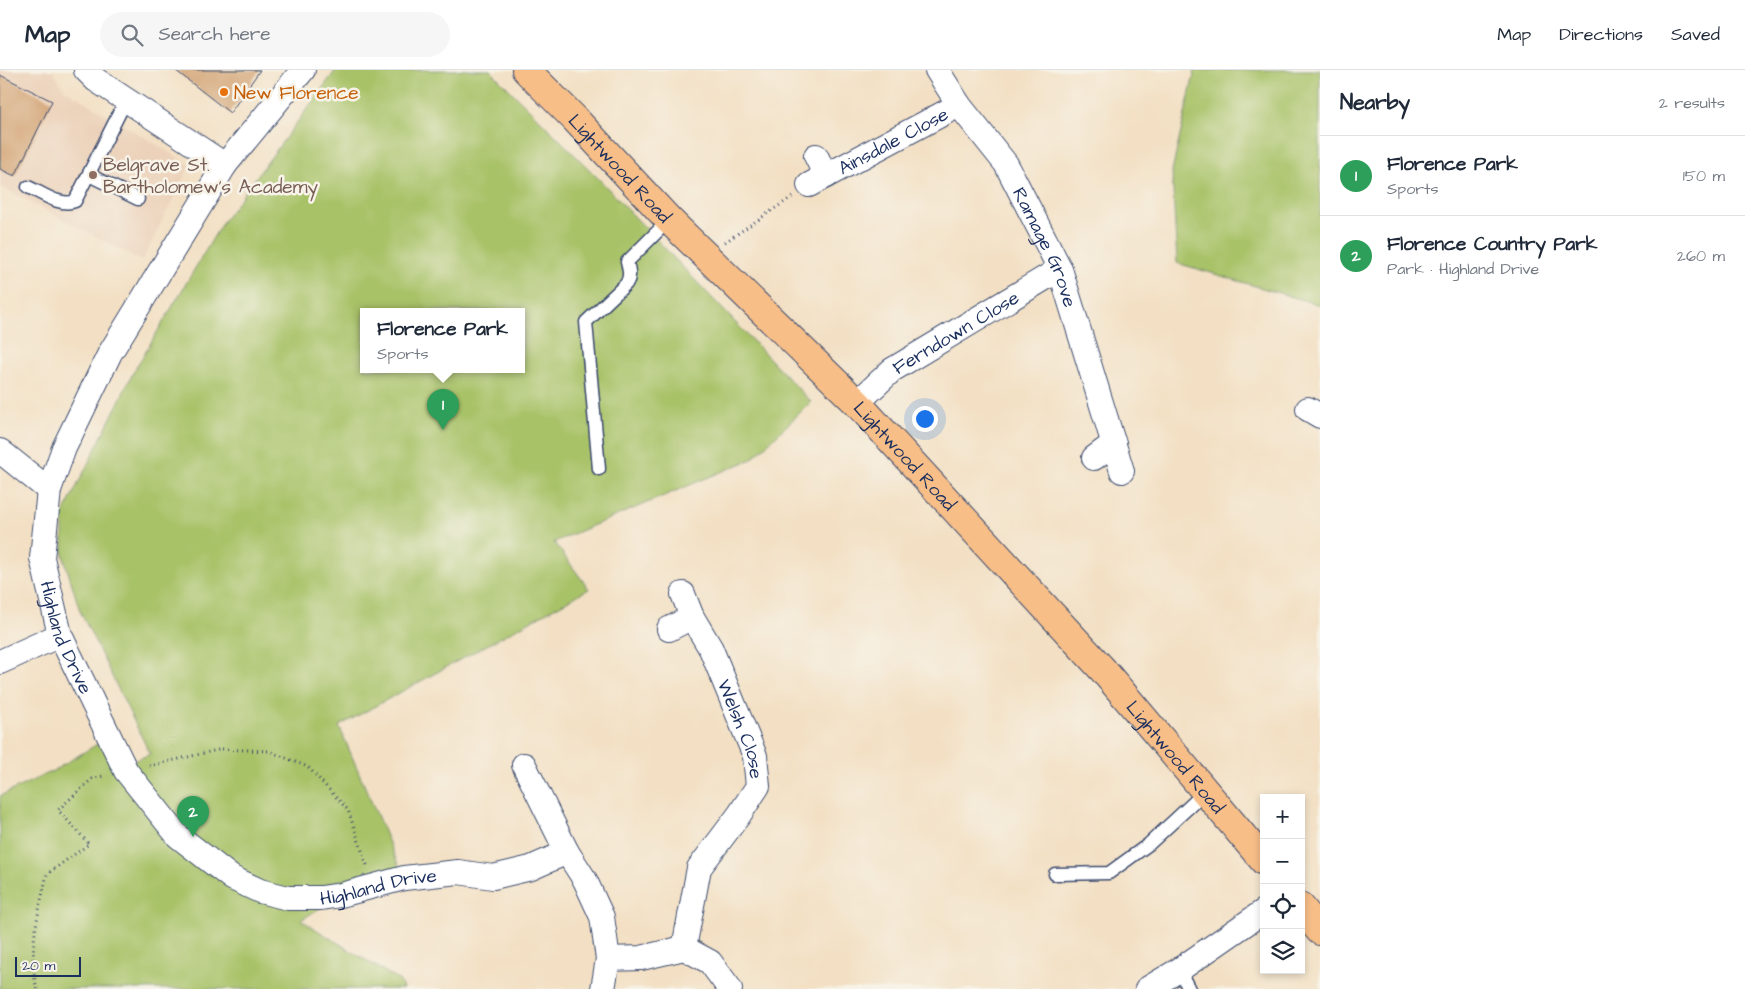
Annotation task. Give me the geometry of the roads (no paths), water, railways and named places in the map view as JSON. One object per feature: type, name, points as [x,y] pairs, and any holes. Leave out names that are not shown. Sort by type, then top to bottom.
[{"type":"main road","name":"Lightwood Road","points":[[526,70],[574,118],[669,220],[857,403],[1103,670],[1260,856]]},
{"type":"main road","points":[[1305,912],[1320,931]]},
{"type":"street","points":[[86,70],[96,80],[225,165]]},
{"type":"street","name":"Highland Drive","points":[[302,70],[225,165],[110,353],[64,448],[49,490],[42,558],[60,635],[126,770],[132,778],[178,836],[232,878],[260,891],[288,898],[321,898],[341,895],[404,878],[458,872],[493,877],[531,868],[567,852]]},
{"type":"street","name":"Ramage Grove","points":[[937,70],[959,105],[1006,164],[1060,269],[1122,471]]},
{"type":"street","name":"Ainsdale Close","points":[[817,172],[959,105]]},
{"type":"street","name":"Ferndown Close","points":[[857,403],[892,370],[1060,269]]},
{"type":"street","points":[[1094,458],[1114,443]]},
{"type":"street","points":[[0,450],[49,490]]},
{"type":"street","name":"Welsh Close","points":[[683,594],[692,618],[711,649],[755,756],[758,786],[739,815],[699,868],[684,948]]},
{"type":"street","points":[[668,629],[692,618]]},
{"type":"street","points":[[0,662],[60,635]]},
{"type":"street","points":[[524,765],[602,917],[608,959],[603,989]]},
{"type":"street","points":[[1147,989],[1184,980],[1260,914]]},
{"type":"street","points":[[608,959],[641,958],[684,948],[710,962],[730,989]]},
{"type":"lane","points":[[28,187],[60,202],[70,203],[75,201],[126,100]]},
{"type":"lane","points":[[89,175],[138,199]]},
{"type":"lane","points":[[599,469],[586,322],[626,284],[630,274],[627,262],[669,220]]},
{"type":"lane","points":[[1055,874],[1109,873],[1149,844],[1205,792]]},
{"type":"place","name":"New Florence","points":[[224,92]]},
{"type":"place","name":"Belgrave St. Bartholomew's Academy","points":[[93,175]]},
{"type":"place","name":"Florence Park","points":[[443,430]]},
{"type":"place","name":"Florence Country Park","points":[[193,837]]}]
